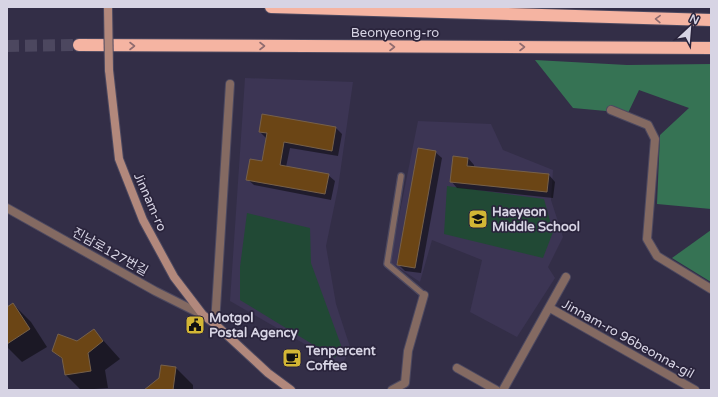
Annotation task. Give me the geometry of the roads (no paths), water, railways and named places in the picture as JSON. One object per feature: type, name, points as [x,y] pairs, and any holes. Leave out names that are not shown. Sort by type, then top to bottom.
[{"type":"highway","name":"Beonyeong-ro","points":[[271,7],[711,20]]},
{"type":"highway","name":"Beonyeong-ro","points":[[79,45],[711,48]]},
{"type":"main road","name":"Jinnam-ro","points":[[108,7],[109,70],[119,159],[143,220],[174,277],[203,315],[216,324],[268,373],[291,390]]},
{"type":"street","points":[[216,324],[230,84]]},
{"type":"street","points":[[611,110],[648,125],[655,139],[646,239],[657,256],[711,289]]},
{"type":"street","name":"진남로127번길","points":[[7,208],[155,291],[203,315]]},
{"type":"street","points":[[503,390],[566,277]]},
{"type":"street","points":[[392,390],[405,383],[408,351],[424,295]]},
{"type":"street","name":"Jinnam-ro 96beonna-gil","points":[[550,308],[695,390]]},
{"type":"street","points":[[457,368],[496,390]]},
{"type":"lane","points":[[402,176],[387,264],[424,295]]},
{"type":"tunnel","points":[[7,46],[79,45]]},
{"type":"place","name":"Haeyeon Middle School","points":[[478,219]]},
{"type":"place","name":"Motgol Postal Agency","points":[[195,325]]},
{"type":"place","name":"Tenpercent Coffee","points":[[292,358]]}]
